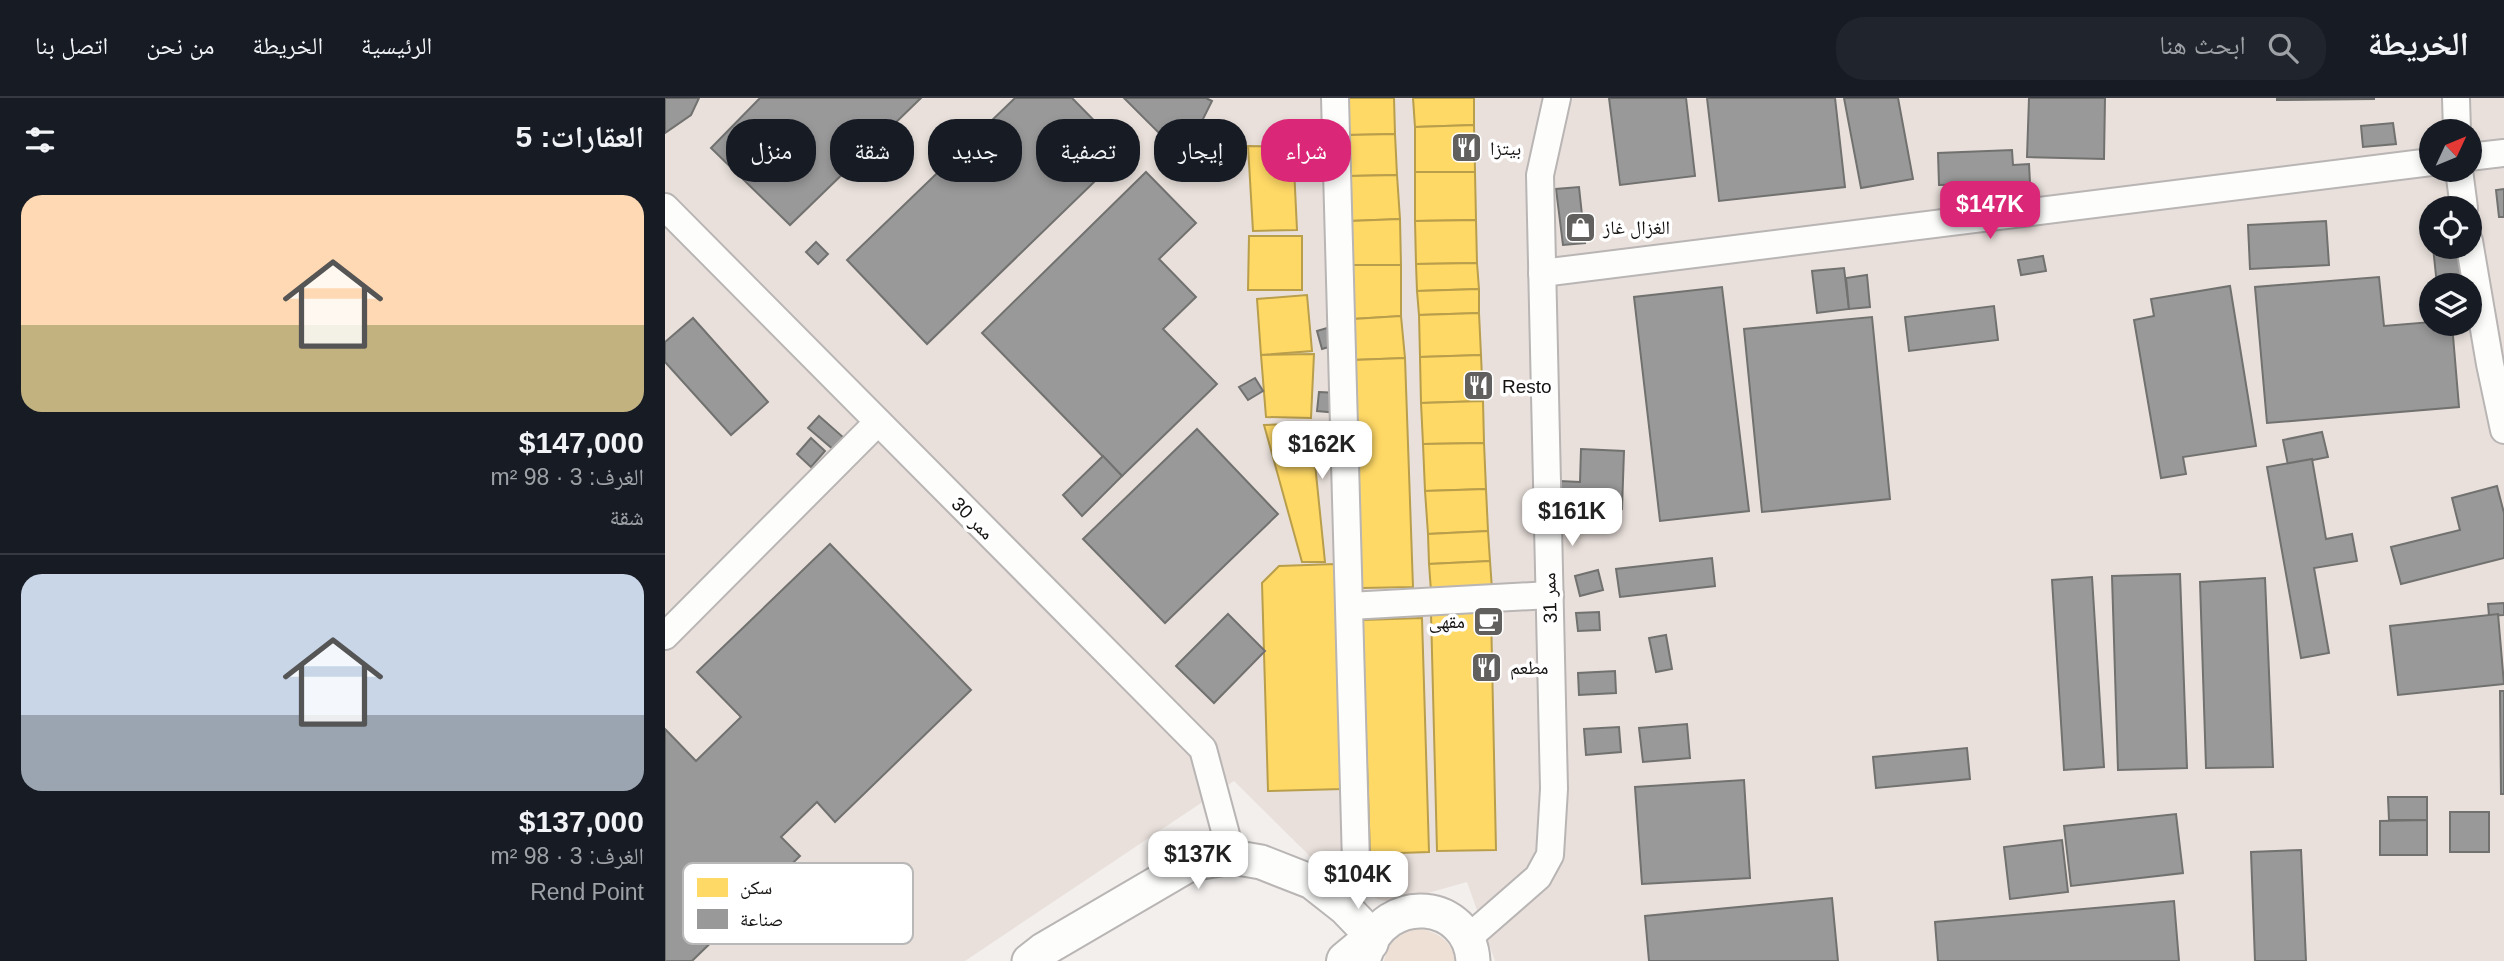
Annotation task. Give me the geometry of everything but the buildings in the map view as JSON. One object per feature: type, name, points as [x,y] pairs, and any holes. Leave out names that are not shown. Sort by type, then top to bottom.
[{"type":"main road","points":[[1029,961],[1127,899],[1190,864],[1232,857],[1261,862],[1312,882],[1346,908],[1363,950]]},
{"type":"main road","points":[[1363,950],[1383,924],[1397,915],[1412,911],[1429,911],[1444,916],[1457,926],[1470,950]]},
{"type":"street","points":[[1335,98],[1356,863]]},
{"type":"street","name":"ممر 31","points":[[1470,950],[1538,877],[1550,855],[1554,789],[1541,174],[1557,98]]},
{"type":"street","points":[[2456,98],[2457,119]]},
{"type":"street","points":[[2482,156],[2504,153]]},
{"type":"street","points":[[1542,273],[2419,163]]},
{"type":"street","name":"ممر 30","points":[[665,207],[1203,749],[1232,857]]},
{"type":"street","points":[[2472,259],[2504,430]]},
{"type":"street","points":[[665,636],[878,422]]},
{"type":"street","points":[[1349,606],[1550,595]]},
{"type":"shaded area","points":[[665,98],[2504,98],[2504,961],[1495,961],[1467,882],[1392,903],[1343,889],[1234,781],[965,961],[665,961]]},
{"type":"shaded area","points":[[1422,929],[1435,933],[1444,940],[1456,961],[1384,961],[1397,938]]},
{"type":"place","name":"بيتزا","points":[[1467,148]]},
{"type":"place","name":"الغزال غاز","points":[[1580,227]]},
{"type":"place","name":"Resto","points":[[1479,386]]},
{"type":"place","name":"مقهى","points":[[1488,621]]},
{"type":"place","name":"مطعم","points":[[1487,667]]}]
